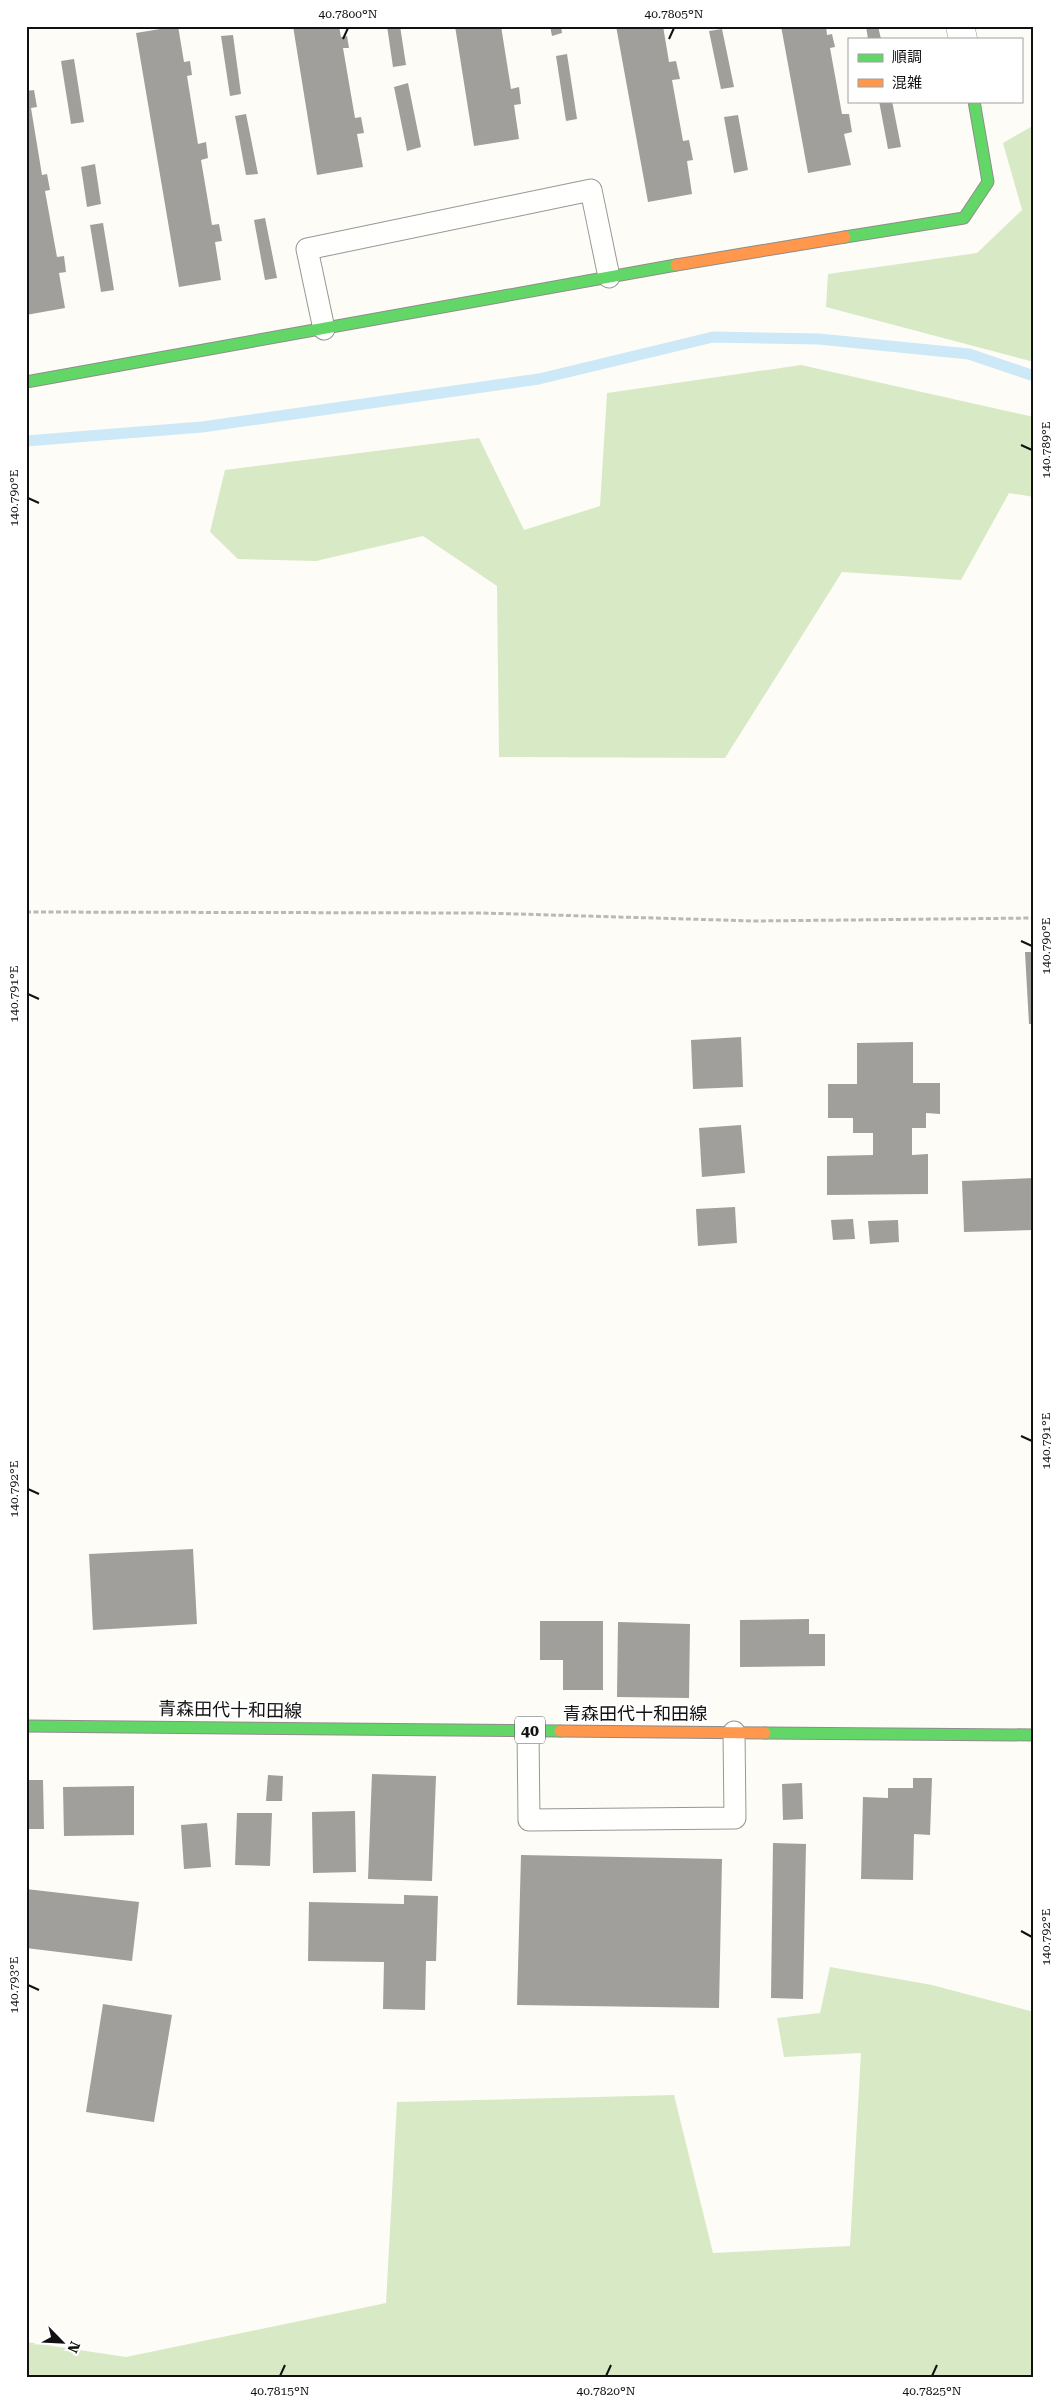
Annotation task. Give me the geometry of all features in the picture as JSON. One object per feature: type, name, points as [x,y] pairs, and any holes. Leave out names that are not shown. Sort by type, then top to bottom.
[{"type":"street","points":[[26,382],[609,277],[964,218],[988,182],[974,102]]},
{"type":"street","name":"青森田代十和田線","points":[[26,1726],[1034,1735]]},
{"type":"lane","points":[[324,329],[307,249],[591,190],[609,277]]},
{"type":"lane","points":[[528,1730],[529,1820],[735,1818],[734,1732]]},
{"type":"path","points":[[26,912],[484,913],[755,921],[1034,918]]},
{"type":"green space","points":[[1034,125],[1034,362],[826,307],[828,274],[977,253],[1022,210],[1003,143]]},
{"type":"green space","points":[[801,365],[1034,417],[1034,497],[1009,493],[961,580],[842,572],[725,758],[499,757],[497,586],[423,536],[316,561],[238,559],[210,532],[225,470],[479,438],[524,530],[600,506],[607,393]]},
{"type":"green space","points":[[830,1967],[932,1985],[1034,2012],[1034,2378],[26,2378],[26,2342],[126,2357],[386,2303],[397,2102],[674,2095],[713,2253],[850,2246],[861,2053],[784,2057],[777,2018],[820,2013]]},
{"type":"building","points":[[178,26],[184,62],[190,61],[192,75],[187,76],[198,144],[206,142],[208,158],[201,160],[212,225],[219,224],[222,241],[215,242],[221,280],[179,287],[136,33]]},
{"type":"building","points":[[293,26],[339,26],[341,37],[347,36],[349,48],[343,48],[355,118],[361,117],[364,133],[357,134],[363,167],[317,175]]},
{"type":"building","points":[[387,26],[400,26],[406,65],[393,67]]},
{"type":"building","points":[[455,26],[501,26],[511,89],[519,87],[521,104],[514,105],[519,139],[474,146]]},
{"type":"building","points":[[550,26],[561,26],[562,33],[552,36]]},
{"type":"building","points":[[616,26],[663,26],[669,62],[676,61],[680,79],[672,80],[683,141],[689,140],[693,160],[687,161],[692,194],[648,202]]},
{"type":"building","points":[[781,26],[826,26],[827,35],[832,34],[835,47],[830,48],[842,114],[849,114],[852,132],[844,134],[851,165],[808,173]]},
{"type":"building","points":[[866,26],[878,26],[881,38],[868,38]]},
{"type":"building","points":[[722,29],[734,87],[721,89],[709,31]]},
{"type":"building","points":[[233,35],[241,94],[230,96],[221,36]]},
{"type":"building","points":[[567,54],[577,119],[566,121],[556,56]]},
{"type":"building","points":[[74,59],[84,122],[71,124],[61,61]]},
{"type":"building","points":[[408,83],[421,147],[407,151],[394,87]]},
{"type":"building","points":[[34,90],[37,107],[31,108],[42,175],[47,174],[50,190],[45,191],[57,257],[64,256],[66,272],[59,273],[65,308],[26,315],[26,91]]},
{"type":"building","points":[[879,102],[892,102],[901,147],[888,149]]},
{"type":"building","points":[[246,114],[258,174],[246,175],[235,116]]},
{"type":"building","points":[[738,115],[748,170],[734,173],[724,117]]},
{"type":"building","points":[[95,164],[101,204],[87,207],[81,167]]},
{"type":"building","points":[[265,218],[277,278],[265,280],[254,220]]},
{"type":"building","points":[[103,223],[114,290],[101,292],[90,225]]},
{"type":"building","points":[[1025,952],[1034,952],[1034,1024],[1029,1024]]},
{"type":"building","points":[[741,1037],[743,1087],[693,1089],[691,1040]]},
{"type":"building","points":[[913,1042],[913,1083],[940,1083],[940,1114],[926,1113],[926,1128],[912,1128],[912,1155],[928,1154],[928,1194],[827,1195],[827,1156],[873,1155],[873,1133],[853,1133],[853,1118],[828,1118],[828,1084],[857,1084],[857,1043]]},
{"type":"building","points":[[741,1125],[745,1173],[702,1177],[699,1128]]},
{"type":"building","points":[[1034,1178],[1034,1230],[964,1232],[962,1181]]},
{"type":"building","points":[[735,1207],[737,1243],[698,1246],[696,1209]]},
{"type":"building","points":[[853,1219],[855,1239],[833,1240],[831,1220]]},
{"type":"building","points":[[898,1220],[899,1242],[870,1244],[868,1221]]},
{"type":"building","points":[[26,1474],[28,1474],[28,1514],[26,1514]]},
{"type":"building","points":[[193,1549],[197,1624],[93,1630],[89,1554]]},
{"type":"building","points":[[809,1619],[809,1634],[825,1634],[825,1666],[740,1667],[740,1620]]},
{"type":"building","points":[[540,1621],[603,1621],[603,1690],[563,1690],[563,1660],[540,1660]]},
{"type":"building","points":[[618,1622],[690,1624],[689,1698],[617,1697]]},
{"type":"building","points":[[372,1774],[436,1776],[432,1881],[368,1879]]},
{"type":"building","points":[[268,1775],[283,1776],[282,1801],[266,1801]]},
{"type":"building","points":[[913,1778],[932,1778],[930,1835],[914,1834],[913,1880],[861,1879],[863,1797],[888,1798],[888,1788],[913,1788]]},
{"type":"building","points":[[26,1780],[43,1780],[44,1829],[26,1829]]},
{"type":"building","points":[[802,1783],[803,1819],[783,1820],[782,1784]]},
{"type":"building","points":[[134,1786],[134,1835],[64,1836],[63,1787]]},
{"type":"building","points":[[355,1811],[356,1872],[313,1873],[312,1812]]},
{"type":"building","points":[[237,1813],[272,1813],[270,1866],[235,1865]]},
{"type":"building","points":[[207,1823],[211,1867],[184,1869],[181,1825]]},
{"type":"building","points":[[773,1843],[806,1844],[803,1999],[771,1998]]},
{"type":"building","points":[[521,1855],[722,1859],[719,2008],[517,2005]]},
{"type":"building","points":[[26,1889],[139,1902],[132,1961],[26,1948]]},
{"type":"building","points":[[404,1895],[438,1896],[436,1961],[426,1961],[425,2010],[383,2009],[384,1962],[308,1961],[309,1902],[404,1904]]},
{"type":"building","points":[[103,2004],[172,2015],[154,2122],[86,2112]]},
{"type":"waterway","points":[[26,441],[202,427],[539,379],[713,337],[819,339],[969,354],[1034,376]]},
{"type":"traffic: fast","points":[[845,237],[964,218],[988,182],[974,102]]},
{"type":"traffic: fast","points":[[26,382],[676,265]]},
{"type":"traffic: fast","points":[[26,1726],[560,1731]]},
{"type":"traffic: fast","points":[[765,1733],[1034,1735]]},
{"type":"traffic: slow","points":[[676,265],[845,237]]},
{"type":"traffic: slow","points":[[560,1731],[765,1733]]}]
